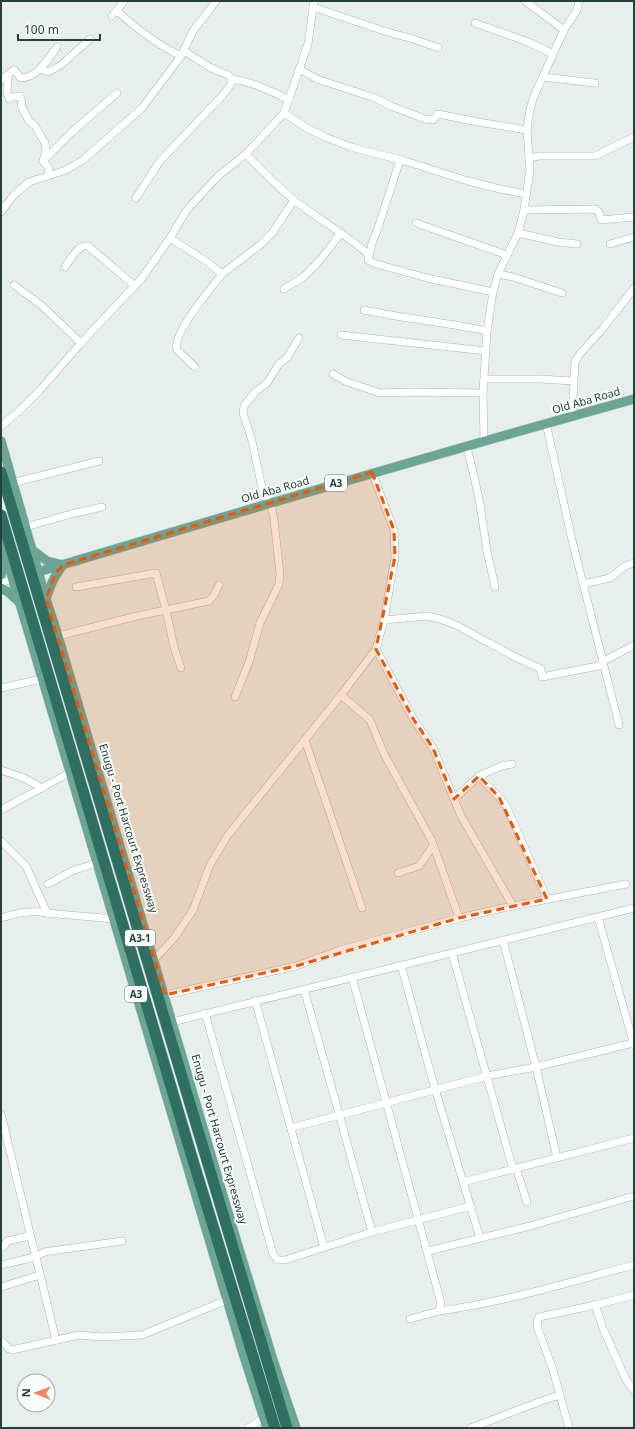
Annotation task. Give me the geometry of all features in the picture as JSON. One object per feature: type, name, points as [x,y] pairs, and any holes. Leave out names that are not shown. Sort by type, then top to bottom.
[{"type":"highway","name":"Enugu - Port Harcourt Expressway","points":[[1,472],[206,1161],[282,1402],[287,1428]]},
{"type":"highway","name":"A3-1","points":[[1,515],[194,1164],[264,1411]]},
{"type":"highway","points":[[194,1164],[206,1161]]},
{"type":"highway","name":"A3","points":[[264,1411],[275,1428]]},
{"type":"main road","name":"Old Aba Road","points":[[38,572],[372,472],[467,447],[573,415],[634,399]]},
{"type":"main road","name":"Enugu - Port Harcourt Expressway","points":[[1,441],[12,483],[26,526],[31,549],[165,995],[282,1402],[296,1428]]},
{"type":"main road","points":[[1,540],[12,580]]},
{"type":"main road","points":[[31,549],[47,561],[63,565],[51,581],[46,599]]},
{"type":"main road","points":[[1,575],[6,556]]},
{"type":"main road","name":"A3","points":[[12,580],[71,772],[227,1300],[264,1411],[267,1428]]},
{"type":"main road","points":[[1,588],[19,602]]},
{"type":"street","points":[[124,1],[114,14],[137,28],[163,47],[183,54],[228,75],[232,79],[243,80],[289,100]]},
{"type":"street","points":[[1,212],[13,196],[29,182],[66,170],[83,160],[142,108],[183,54],[193,32],[216,1]]},
{"type":"street","points":[[525,1],[564,30]]},
{"type":"street","points":[[484,442],[483,393],[487,331],[493,292],[498,274],[518,233],[524,210],[530,170],[527,130],[534,96],[544,77],[564,30],[577,10],[579,1]]},
{"type":"street","points":[[1,426],[40,390],[81,343],[142,278],[170,238],[186,211],[218,176],[246,154],[284,113],[308,44],[313,4],[384,32],[413,39],[440,48]]},
{"type":"street","points":[[475,22],[528,42],[553,54]]},
{"type":"street","points":[[40,69],[48,72],[61,66],[90,39]]},
{"type":"street","points":[[1,80],[14,70],[21,78],[25,78],[40,69],[57,47]]},
{"type":"street","points":[[299,70],[318,79],[375,98],[425,119],[433,120],[438,114],[444,114],[478,122],[527,130]]},
{"type":"street","points":[[8,75],[7,92],[9,99],[20,96],[22,102],[21,106],[29,121],[36,126],[45,143],[46,151],[43,161]]},
{"type":"street","points":[[544,77],[595,83]]},
{"type":"street","points":[[136,198],[160,160],[223,95],[231,84],[232,79]]},
{"type":"street","points":[[43,161],[73,131],[117,93]]},
{"type":"street","points":[[284,113],[325,138],[350,147],[376,152],[468,181],[526,194]]},
{"type":"street","points":[[529,158],[539,156],[595,156],[634,137]]},
{"type":"street","points":[[246,154],[268,177],[294,200],[356,243],[368,254]]},
{"type":"street","points":[[402,160],[399,163],[368,254],[368,260],[372,263],[427,278],[493,292]]},
{"type":"street","points":[[43,161],[49,168],[48,176]]},
{"type":"street","points":[[195,367],[177,350],[176,346],[178,337],[195,309],[222,274],[260,245],[273,232],[294,200]]},
{"type":"street","points":[[524,210],[595,209],[601,220],[634,217]]},
{"type":"street","points":[[416,223],[507,255]]},
{"type":"street","points":[[284,289],[304,276],[341,233]]},
{"type":"street","points":[[518,233],[558,242],[577,244]]},
{"type":"street","points":[[170,238],[206,261],[222,274]]},
{"type":"street","points":[[610,244],[634,238]]},
{"type":"street","points":[[65,267],[79,248],[84,245],[88,246],[135,286]]},
{"type":"street","points":[[498,274],[523,280],[562,293]]},
{"type":"street","points":[[14,285],[41,305],[81,343]]},
{"type":"street","points":[[573,415],[573,381],[575,362],[578,355],[604,327],[634,288]]},
{"type":"street","points":[[364,310],[487,331]]},
{"type":"street","points":[[341,335],[486,351]]},
{"type":"street","points":[[235,697],[249,662],[260,623],[279,584],[280,574],[271,503],[265,496],[262,488],[252,441],[243,413],[244,406],[255,392],[267,383],[279,364],[287,358],[298,338]]},
{"type":"street","points":[[333,374],[347,382],[380,393],[483,393]]},
{"type":"street","points":[[484,379],[540,379],[573,381]]},
{"type":"street","points":[[546,424],[583,584],[619,725]]},
{"type":"street","points":[[467,447],[479,498],[487,551],[495,587]]},
{"type":"street","points":[[12,483],[99,461]]},
{"type":"street","points":[[154,960],[175,937],[193,910],[210,865],[228,835],[341,695],[376,649],[384,620],[395,557],[394,530],[372,472]]},
{"type":"street","points":[[26,526],[102,507]]},
{"type":"street","points":[[583,584],[610,578],[625,566],[634,563]]},
{"type":"street","points":[[76,587],[156,573],[174,647],[181,668]]},
{"type":"street","points":[[1,583],[12,580]]},
{"type":"street","points":[[58,636],[137,616],[209,601],[214,595],[218,585]]},
{"type":"street","points":[[384,620],[427,616],[440,619],[456,625],[515,657],[541,669],[542,677],[603,663],[634,645]]},
{"type":"street","points":[[376,649],[414,720],[433,748],[467,827],[513,906]]},
{"type":"street","points":[[1,688],[42,679]]},
{"type":"street","points":[[341,695],[370,720],[384,754],[432,841],[459,918]]},
{"type":"street","points":[[304,740],[362,908]]},
{"type":"street","points":[[454,799],[479,776],[501,766],[512,764]]},
{"type":"street","points":[[1,770],[24,778],[42,788]]},
{"type":"street","points":[[1,810],[71,772]]},
{"type":"street","points":[[479,776],[506,806],[547,899]]},
{"type":"street","points":[[1,841],[26,866],[47,913]]},
{"type":"street","points":[[398,873],[418,866],[433,846]]},
{"type":"street","points":[[48,884],[72,871],[97,863]]},
{"type":"street","points":[[165,995],[296,966],[340,950],[459,918],[626,884]]},
{"type":"street","points":[[172,1022],[255,1000],[634,908]]},
{"type":"street","points":[[1,918],[19,913],[35,911],[114,919]]},
{"type":"street","points":[[291,1128],[339,1114],[387,1103],[487,1076],[536,1067],[634,1044],[598,916]]},
{"type":"street","points":[[503,940],[536,1067],[557,1158]]},
{"type":"street","points":[[452,953],[515,1169],[527,1202]]},
{"type":"street","points":[[401,965],[435,1089],[480,1238]]},
{"type":"street","points":[[352,977],[428,1251],[441,1303],[439,1311]]},
{"type":"street","points":[[304,989],[372,1232]]},
{"type":"street","points":[[255,1000],[324,1247]]},
{"type":"street","points":[[205,1013],[273,1254],[278,1260],[285,1260],[372,1232],[471,1206]]},
{"type":"street","points":[[1,1118],[4,1137],[56,1340]]},
{"type":"street","points":[[463,1182],[634,1138]]},
{"type":"street","points":[[428,1251],[530,1226],[634,1196]]},
{"type":"street","points":[[1,1248],[7,1241],[30,1236]]},
{"type":"street","points":[[1,1266],[35,1257],[44,1252],[122,1241]]},
{"type":"street","points":[[410,1319],[439,1311],[478,1305],[634,1265]]},
{"type":"street","points":[[1,1287],[40,1275]]},
{"type":"street","points":[[569,1428],[537,1322],[539,1318],[634,1295]]},
{"type":"street","points":[[1,1341],[12,1350],[79,1335],[104,1337],[142,1335],[227,1300]]},
{"type":"street","points":[[594,1305],[625,1378],[634,1391]]},
{"type":"street","points":[[470,1428],[531,1404],[560,1395]]},
{"type":"street","points":[[248,1428],[264,1411]]},
{"type":"highlighted area","points":[[372,472],[394,530],[395,557],[376,649],[414,720],[433,748],[454,799],[479,776],[499,797],[547,899],[459,918],[296,966],[165,995],[46,599],[55,574],[63,565]]}]
